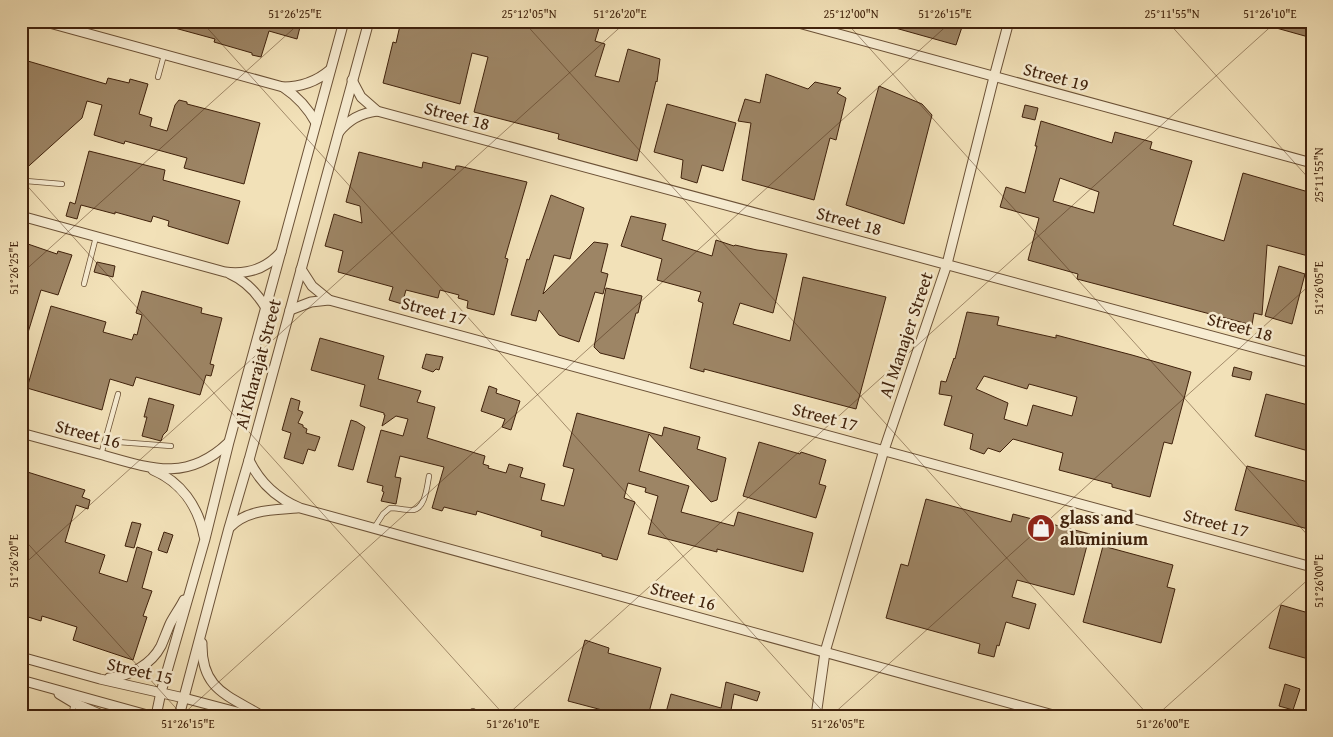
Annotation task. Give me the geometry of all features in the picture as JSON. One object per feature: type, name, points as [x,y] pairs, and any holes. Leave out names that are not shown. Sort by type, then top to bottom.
[{"type":"street","points":[[42,21],[283,87],[306,106],[316,123]]},
{"type":"street","name":"Al Kharajat Street","points":[[156,716],[161,692],[205,539],[228,442],[344,21]]},
{"type":"street","name":"Al Kharajat Street","points":[[179,716],[369,21]]},
{"type":"street","name":"Street 19","points":[[791,21],[1312,163]]},
{"type":"street","name":"Al Manajer Street","points":[[816,716],[825,652],[884,450],[946,264],[1009,21]]},
{"type":"street","points":[[283,87],[300,86],[324,75],[330,70]]},
{"type":"street","name":"Street 18","points":[[352,80],[361,97],[377,111],[1312,363]]},
{"type":"street","points":[[337,135],[354,118],[377,111]]},
{"type":"street","points":[[21,218],[225,272],[249,286],[266,308]]},
{"type":"street","points":[[225,272],[252,272],[268,264],[281,252]]},
{"type":"street","name":"Street 17","points":[[301,269],[312,286],[329,300]]},
{"type":"street","name":"Street 17","points":[[290,310],[311,302],[329,300],[1312,566]]},
{"type":"street","name":"Street 16","points":[[21,434],[146,467],[161,474],[186,494],[202,523],[205,539]]},
{"type":"street","name":"Street 16","points":[[146,467],[184,468],[208,459],[228,442]]},
{"type":"street","name":"Street 16","points":[[249,460],[259,478],[273,493],[300,508],[1057,716]]},
{"type":"street","name":"Street 16","points":[[229,528],[239,519],[252,513],[300,508]]},
{"type":"street","points":[[100,679],[129,674],[147,662],[160,647],[171,622],[191,589]]},
{"type":"street","points":[[202,628],[204,669],[209,679],[227,695],[262,716]]},
{"type":"street","name":"Street 15","points":[[21,657],[100,679],[161,692],[252,716]]},
{"type":"street","points":[[21,680],[150,716]]},
{"type":"street","points":[[53,689],[74,703],[104,716]]},
{"type":"lane","points":[[158,77],[164,55]]},
{"type":"lane","points":[[21,185],[26,181],[62,184]]},
{"type":"lane","points":[[84,284],[96,237]]},
{"type":"lane","points":[[101,455],[118,394]]},
{"type":"lane","points":[[105,441],[171,446]]},
{"type":"lane","points":[[374,528],[383,514],[390,508],[413,511],[419,507],[424,500],[429,476]]},
{"type":"lane","points":[[71,716],[74,703]]},
{"type":"building","points":[[160,21],[292,21],[301,23],[297,39],[269,31],[261,57],[214,42],[215,39],[160,24]]},
{"type":"building","points":[[401,21],[601,21],[595,41],[605,44],[595,76],[619,82],[628,49],[660,59],[657,82],[637,161],[558,139],[559,134],[474,112],[488,57],[472,53],[460,104],[383,83],[393,42],[396,43]]},
{"type":"building","points":[[881,21],[964,21],[956,45],[881,24]]},
{"type":"building","points":[[1263,21],[1312,21],[1312,38],[1262,24]]},
{"type":"building","points":[[21,59],[106,84],[108,78],[129,83],[130,79],[148,84],[139,114],[152,118],[150,126],[167,131],[175,105],[179,100],[187,102],[187,104],[260,123],[244,184],[184,168],[187,158],[125,141],[124,144],[94,135],[102,105],[87,101],[82,118],[21,173]]},
{"type":"building","points":[[766,74],[808,89],[815,82],[841,88],[837,93],[846,98],[836,140],[830,138],[814,200],[742,180],[751,123],[738,121],[745,99],[760,103]]},
{"type":"building","points":[[879,86],[922,104],[932,115],[904,224],[846,205]]},
{"type":"building","points":[[667,104],[736,123],[723,171],[702,165],[697,183],[681,178],[683,160],[654,152]]},
{"type":"building","points":[[1025,105],[1038,108],[1035,120],[1022,117]]},
{"type":"building","points":[[1041,121],[1112,143],[1115,132],[1152,142],[1150,149],[1192,161],[1173,225],[1224,241],[1243,173],[1312,193],[1312,257],[1267,245],[1262,315],[1254,313],[1252,325],[1077,279],[1078,274],[1028,260],[1039,218],[1000,207],[1006,187],[1025,193],[1037,146],[1035,146]],"holes":[[[1060,178],[1099,192],[1094,213],[1053,201]]]},
{"type":"building","points":[[89,151],[165,170],[163,180],[240,201],[228,244],[168,226],[169,221],[153,216],[151,222],[81,205],[77,219],[66,216],[70,202],[75,204]]},
{"type":"building","points":[[359,152],[422,168],[423,162],[455,170],[456,166],[459,166],[527,182],[505,258],[508,259],[494,315],[467,308],[468,301],[458,298],[459,295],[440,290],[438,298],[406,290],[402,304],[389,300],[393,287],[338,272],[343,251],[325,246],[334,214],[362,223],[360,206],[346,202]]},
{"type":"building","points":[[551,195],[584,208],[570,259],[554,255],[543,294],[594,242],[608,244],[601,272],[608,274],[603,294],[595,292],[579,342],[559,335],[539,310],[536,321],[511,315],[527,259],[529,260]]},
{"type":"building","points":[[631,216],[666,224],[662,240],[712,256],[716,240],[734,246],[787,254],[773,313],[740,303],[733,324],[790,341],[803,277],[886,297],[856,409],[704,369],[704,372],[690,368],[703,303],[698,301],[701,292],[657,280],[662,259],[621,246]]},
{"type":"building","points":[[25,243],[57,254],[58,251],[72,255],[58,295],[41,290],[23,349],[21,349],[21,284],[28,263],[22,261],[24,254],[21,252]]},
{"type":"building","points":[[97,262],[115,266],[113,277],[94,272]]},
{"type":"building","points":[[1279,266],[1305,274],[1292,324],[1265,316]]},
{"type":"building","points":[[606,288],[642,296],[624,359],[600,353],[594,347]]},
{"type":"building","points":[[142,291],[202,308],[201,313],[222,318],[210,364],[214,365],[211,376],[206,375],[200,395],[136,377],[133,386],[110,379],[102,410],[27,388],[51,306],[106,322],[103,332],[132,340],[134,334],[137,335],[142,315],[136,313]]},
{"type":"building","points":[[967,312],[999,317],[997,325],[1056,338],[1056,335],[1191,372],[1172,444],[1164,442],[1150,497],[1112,487],[1112,484],[1059,470],[1063,453],[1013,439],[1000,452],[988,448],[984,454],[970,449],[973,434],[944,425],[952,396],[939,394],[941,381],[946,382],[955,359]],"holes":[[[984,376],[1027,389],[1029,384],[1077,397],[1072,416],[1033,405],[1027,426],[1004,419],[1008,403],[976,389]]]},
{"type":"building","points":[[320,338],[384,356],[378,379],[421,391],[417,402],[435,407],[427,438],[485,456],[483,464],[489,466],[488,468],[506,473],[509,464],[523,468],[520,477],[545,484],[541,500],[564,506],[574,469],[563,466],[577,413],[662,436],[664,427],[700,437],[697,449],[726,458],[717,500],[711,502],[649,434],[639,471],[689,486],[681,512],[734,526],[738,512],[813,533],[803,572],[717,549],[717,552],[648,534],[658,496],[645,492],[646,488],[628,483],[624,498],[635,502],[617,560],[541,536],[542,531],[477,511],[476,515],[444,507],[442,511],[432,508],[444,467],[400,456],[395,477],[401,478],[396,504],[381,501],[384,492],[382,491],[383,486],[367,482],[381,430],[403,436],[408,419],[396,416],[382,426],[384,413],[360,406],[365,385],[311,370]]},
{"type":"building","points":[[426,354],[443,357],[439,370],[436,369],[433,372],[422,368]]},
{"type":"building","points":[[1234,367],[1252,372],[1250,380],[1232,376]]},
{"type":"building","points":[[489,386],[497,389],[496,393],[520,401],[511,430],[502,427],[505,419],[481,411]]},
{"type":"building","points":[[1266,394],[1312,406],[1312,452],[1255,436]]},
{"type":"building","points":[[149,398],[174,405],[167,431],[161,441],[142,436]]},
{"type":"building","points":[[291,398],[300,401],[298,410],[303,412],[298,423],[307,429],[306,433],[320,437],[315,451],[308,449],[303,464],[284,458],[291,433],[282,430]]},
{"type":"building","points":[[351,420],[365,427],[353,470],[338,466]]},
{"type":"building","points":[[759,442],[826,460],[819,484],[826,486],[816,518],[743,496]]},
{"type":"building","points":[[1247,466],[1312,483],[1312,530],[1235,510]]},
{"type":"building","points":[[21,470],[85,490],[82,497],[90,500],[88,509],[76,505],[65,542],[105,555],[99,573],[127,582],[137,547],[152,552],[142,588],[152,591],[143,616],[147,617],[133,660],[73,640],[77,627],[42,616],[41,621],[25,616],[27,611],[21,610]]},
{"type":"building","points":[[926,499],[1011,522],[1013,514],[1090,534],[1074,595],[1017,580],[1012,597],[1036,604],[1029,629],[1006,622],[994,657],[978,653],[980,644],[886,618],[901,564],[908,566]]},
{"type":"building","points":[[132,522],[141,524],[134,548],[125,546]]},
{"type":"building","points":[[164,532],[173,535],[167,553],[158,550]]},
{"type":"building","points":[[1103,546],[1173,565],[1167,587],[1175,589],[1161,643],[1083,622]]},
{"type":"building","points":[[1281,605],[1312,614],[1312,660],[1269,648]]},
{"type":"building","points":[[585,640],[609,648],[608,653],[661,668],[648,716],[625,716],[568,701]]},
{"type":"building","points":[[726,682],[760,692],[757,701],[734,694],[731,710],[741,713],[741,716],[665,716],[671,694],[721,708]]},
{"type":"building","points":[[1285,684],[1300,689],[1293,710],[1279,706]]},
{"type":"place","name":"glass and aluminium","points":[[1041,528]]}]
